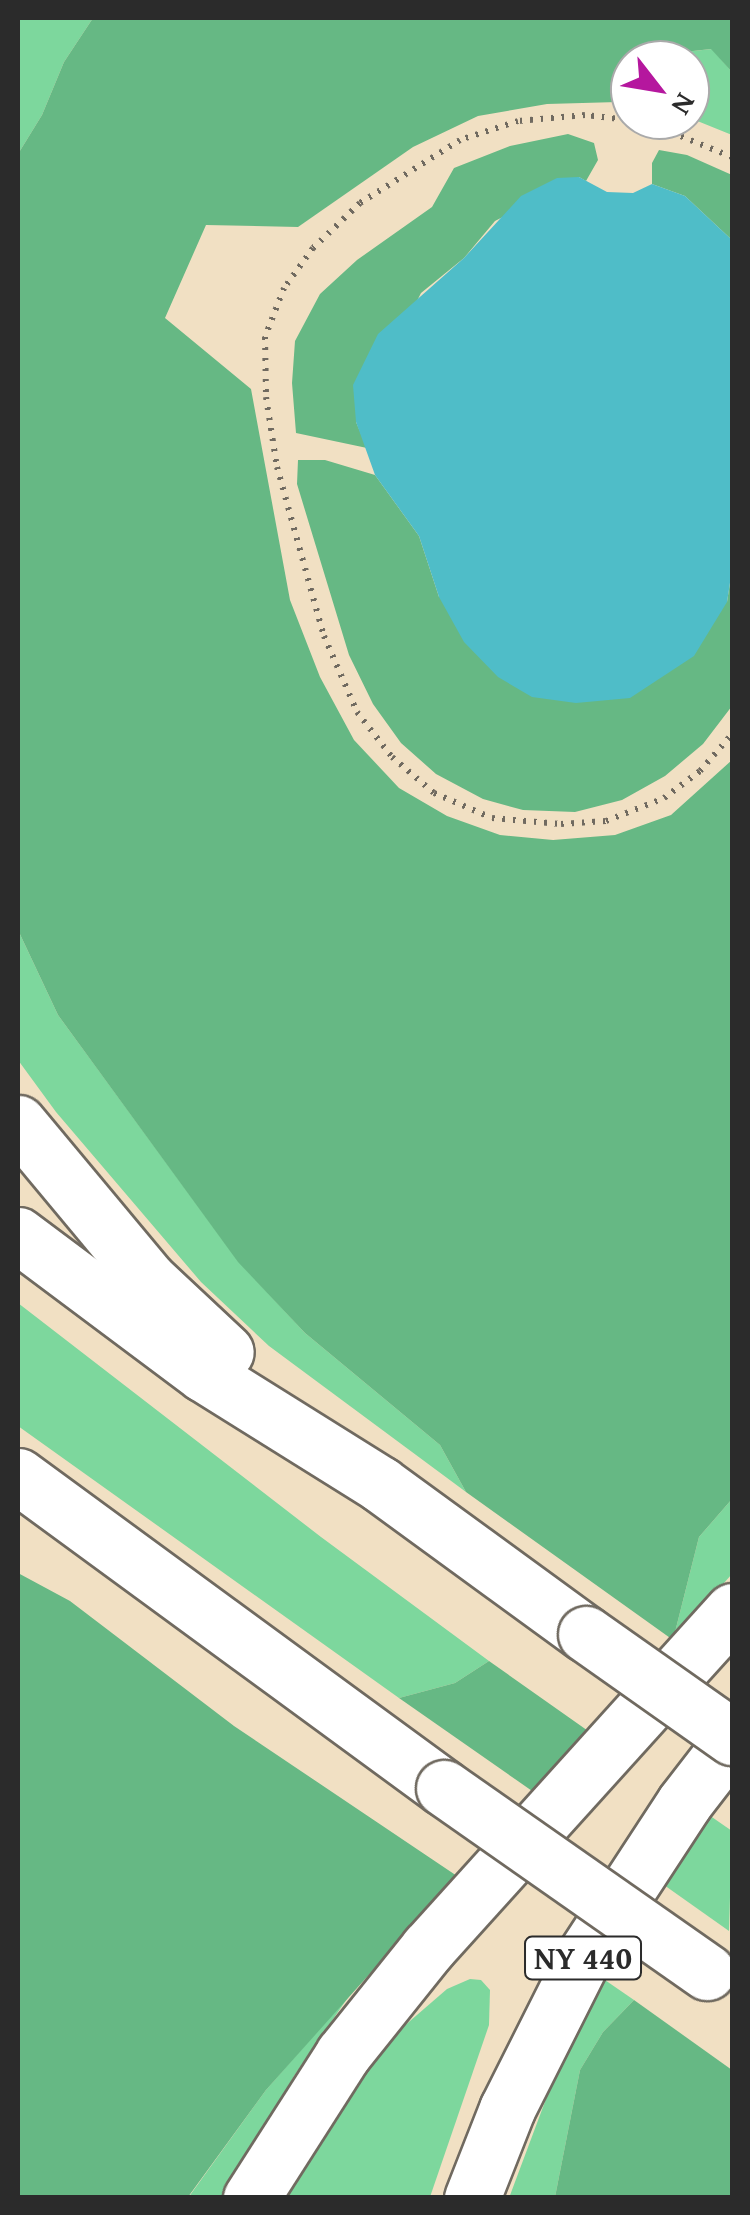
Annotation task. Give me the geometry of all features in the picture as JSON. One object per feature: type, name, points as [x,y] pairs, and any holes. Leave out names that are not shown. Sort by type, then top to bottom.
[{"type":"highway","points":[[18,1123],[149,1280],[380,1484]]},
{"type":"highway","points":[[18,1234],[204,1374],[380,1484],[732,1739]]},
{"type":"highway","points":[[18,1476],[444,1788],[720,1981]]},
{"type":"highway","points":[[252,2198],[343,2054],[428,1948],[732,1611]]},
{"type":"highway","name":"NY 440","points":[[472,2198],[507,2109],[584,1956],[684,1803],[732,1739]]},
{"type":"path","points":[[732,157],[646,122],[585,115],[518,122],[460,140],[360,203],[313,248],[284,288],[265,337],[266,396],[277,467],[324,636],[357,712],[392,757],[434,793],[492,818],[561,824],[606,821],[664,798],[700,771],[732,734]]},
{"type":"green space","points":[[18,18],[93,18],[64,62],[42,115],[18,154]]},
{"type":"green space","points":[[93,18],[732,18],[732,72],[710,49],[710,40],[610,40],[610,102],[547,104],[478,116],[413,147],[298,227],[206,225],[165,318],[251,389],[290,600],[320,677],[354,740],[399,788],[447,816],[500,835],[553,840],[615,835],[671,815],[732,760],[732,1499],[699,1537],[673,1640],[466,1492],[440,1445],[305,1333],[238,1262],[58,1015],[18,930],[18,154],[42,115],[64,62]]},
{"type":"green space","points":[[710,49],[732,72],[732,135],[710,126]]},
{"type":"green space","points":[[568,134],[594,143],[598,160],[586,181],[579,177],[495,221],[464,258],[421,293],[356,422],[367,448],[296,433],[292,383],[295,341],[320,294],[357,260],[432,207],[454,168],[510,146]]},
{"type":"green space","points":[[659,150],[687,155],[732,175],[732,240],[685,196],[652,184],[652,163]]},
{"type":"green space","points":[[298,460],[325,460],[375,475],[419,536],[439,597],[727,602],[732,570],[732,706],[703,744],[665,776],[622,800],[575,812],[523,810],[483,799],[436,774],[401,743],[373,704],[349,655],[297,484]]},
{"type":"green space","points":[[18,930],[58,1015],[238,1261],[305,1333],[440,1445],[466,1492],[269,1346],[201,1282],[56,1112],[18,1060]]},
{"type":"green space","points":[[18,1303],[489,1661],[455,1683],[399,1698],[18,1426]]},
{"type":"green space","points":[[732,1499],[732,1574],[673,1640],[699,1537]]},
{"type":"green space","points":[[18,1573],[70,1601],[234,1726],[457,1876],[266,2090],[188,2197],[18,2197]]},
{"type":"green space","points":[[489,1661],[591,1733],[535,1793],[399,1698],[455,1683]]},
{"type":"green space","points":[[706,1813],[732,1831],[729,1931],[664,1885]]},
{"type":"green space","points":[[602,1978],[634,2000],[603,2032],[580,2070],[555,2197],[509,2198],[549,2091]]},
{"type":"green space","points":[[470,1979],[481,1980],[490,1990],[489,2025],[430,2197],[284,2198],[367,2067],[395,2034],[447,1989]]},
{"type":"green space","points":[[351,1993],[294,2076],[224,2197],[188,2198],[266,2090]]},
{"type":"green space","points":[[634,2000],[732,2070],[732,2197],[555,2197],[580,2070],[603,2032]]},
{"type":"water","points":[[579,177],[607,192],[633,193],[652,184],[685,196],[732,240],[732,570],[727,602],[694,656],[630,698],[576,703],[532,697],[498,677],[464,642],[439,597],[419,536],[375,475],[356,422],[353,385],[378,334],[464,258],[521,196],[557,178]]}]
